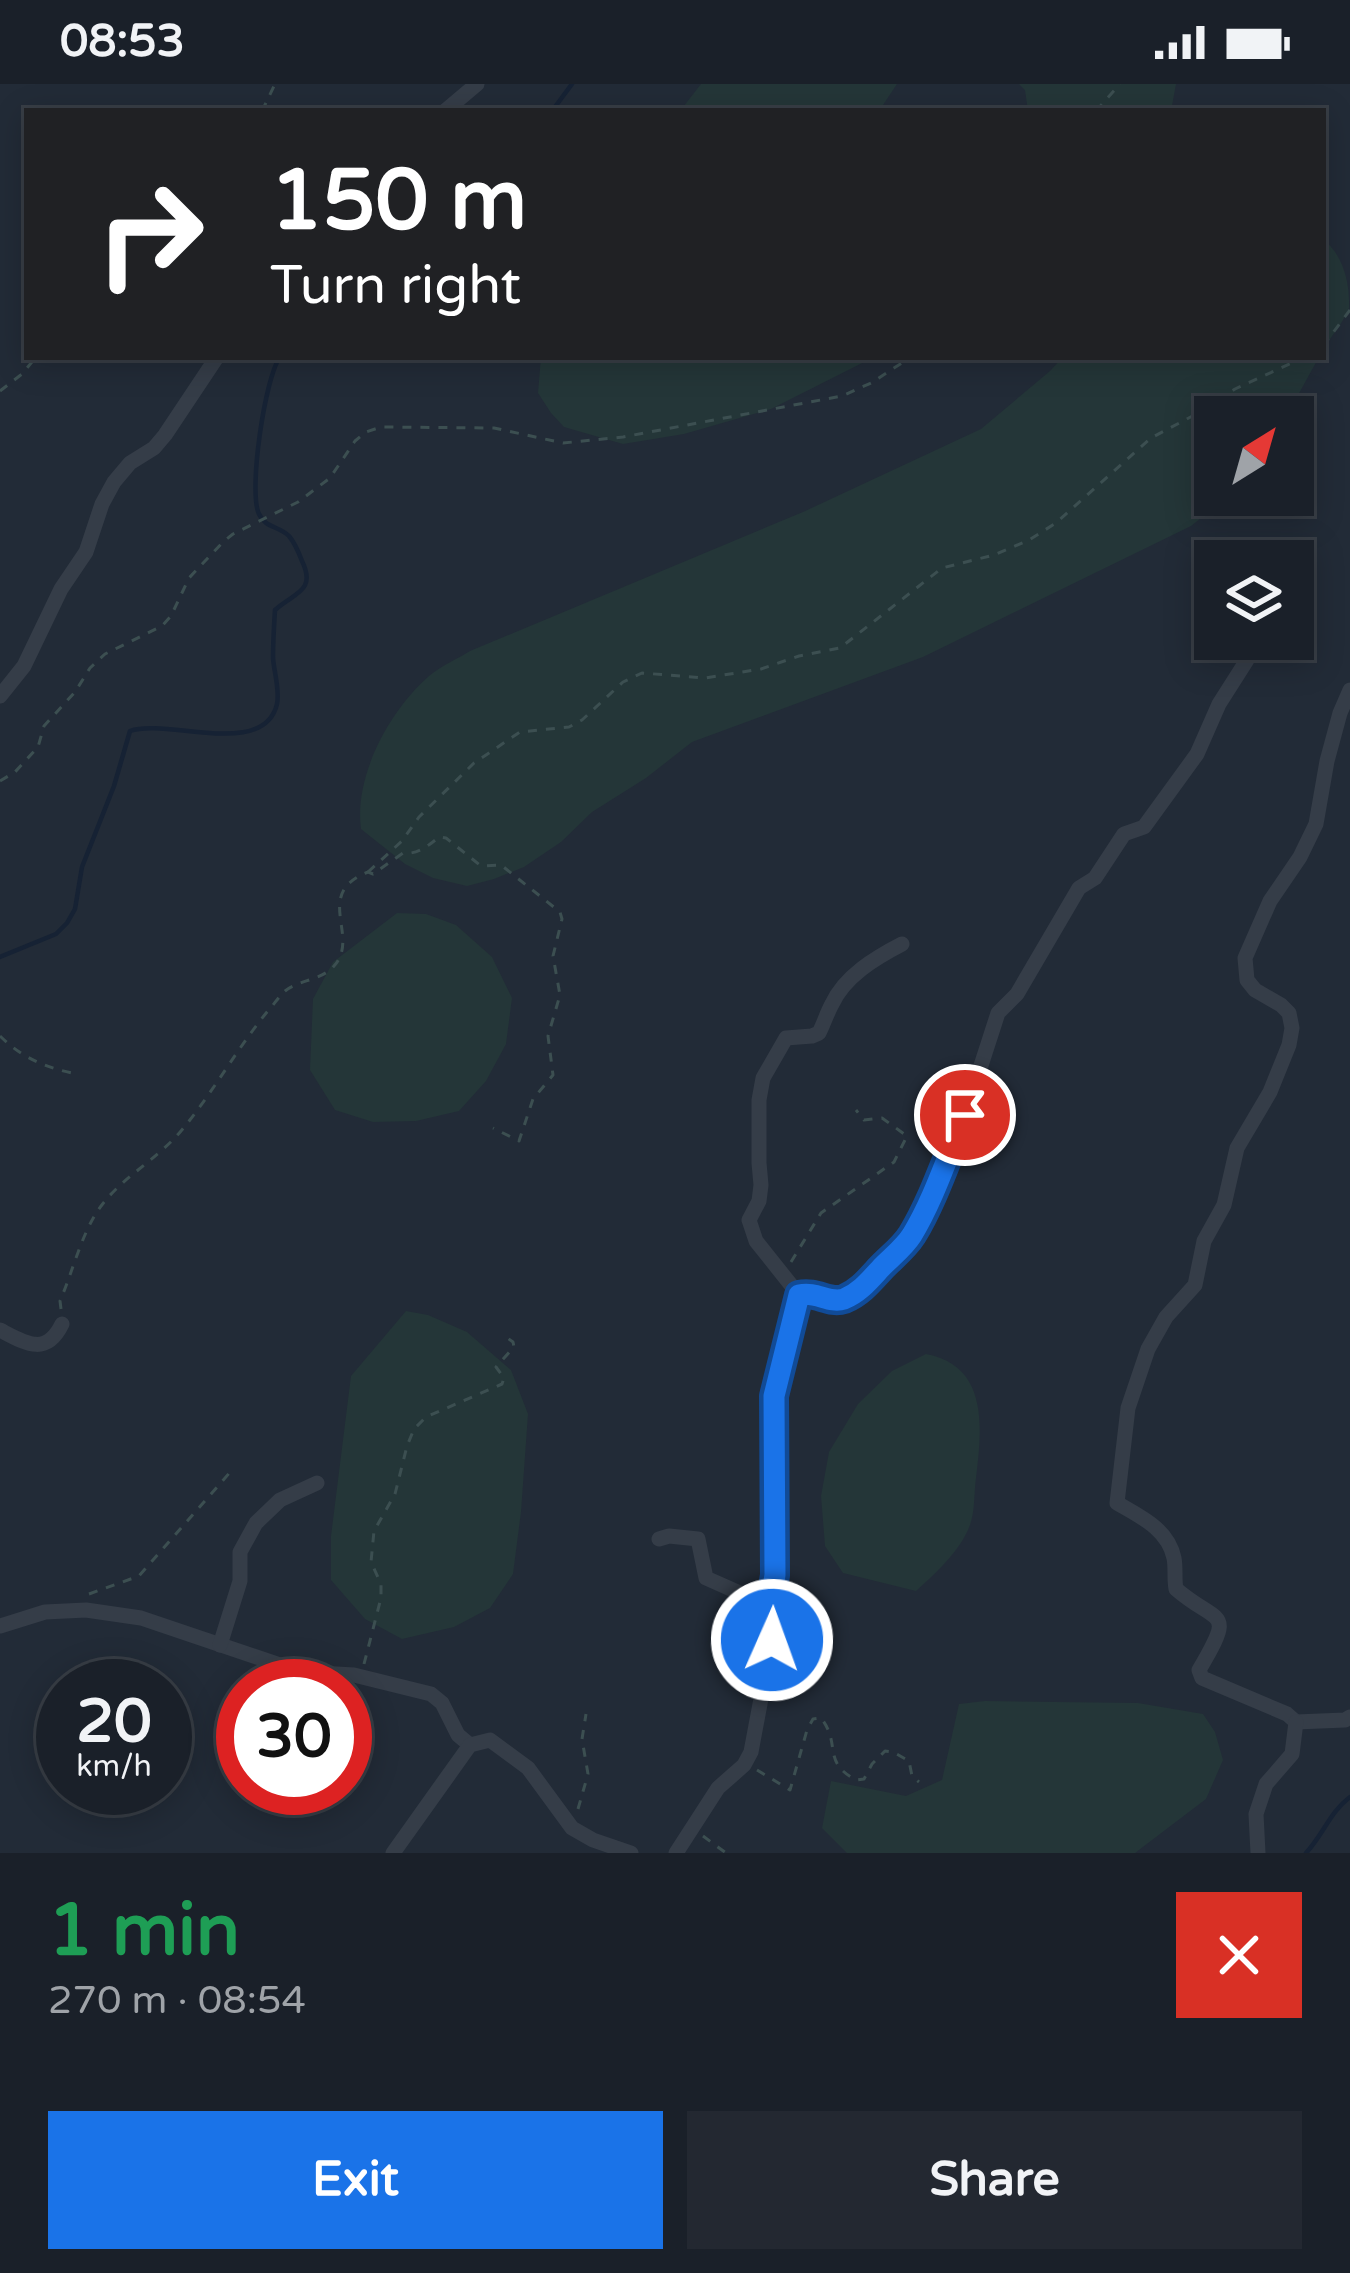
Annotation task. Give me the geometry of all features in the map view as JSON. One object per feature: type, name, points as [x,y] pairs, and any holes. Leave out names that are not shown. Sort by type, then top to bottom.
[{"type":"street","points":[[449,108],[477,84]]},
{"type":"street","points":[[0,696],[24,666],[53,604],[86,552],[114,482],[165,435],[215,360]]},
{"type":"street","points":[[799,1295],[812,1292],[835,1301],[848,1298],[910,1239],[965,1115],[998,1013],[1017,994],[1079,888],[1095,878],[1124,834],[1144,827],[1197,754],[1219,704],[1247,660]]},
{"type":"street","points":[[1350,690],[1327,761],[1311,839],[1270,901],[1245,958],[1247,980],[1289,1013],[1289,1045],[1270,1092],[1237,1148],[1224,1205],[1204,1241],[1195,1285],[1166,1317],[1148,1349],[1128,1408],[1117,1503],[1158,1528],[1175,1562],[1176,1589],[1213,1612],[1220,1623],[1218,1637],[1199,1670],[1202,1678],[1296,1722],[1350,1717]]},
{"type":"street","points":[[676,1853],[718,1789],[751,1752],[772,1640],[774,1396],[799,1295],[756,1241],[748,1220],[759,1201],[761,1185],[759,1100],[764,1078],[786,1039],[819,1033],[843,987],[859,970],[902,944]]},
{"type":"street","points":[[0,1330],[28,1344],[43,1344],[56,1337],[62,1324]]},
{"type":"street","points":[[220,1645],[240,1581],[240,1552],[256,1522],[280,1500],[317,1483]]},
{"type":"street","points":[[659,1539],[698,1539],[706,1578],[770,1606]]},
{"type":"street","points":[[0,1626],[45,1612],[86,1610],[141,1618],[301,1672],[354,1675],[431,1694],[470,1745]]},
{"type":"street","points":[[1258,1853],[1256,1814],[1266,1784],[1292,1754],[1296,1722]]},
{"type":"street","points":[[393,1853],[470,1745],[490,1740],[528,1768],[572,1828],[631,1853]]},
{"type":"path","points":[[1099,108],[1120,84]]},
{"type":"path","points":[[1326,342],[1350,310]]},
{"type":"path","points":[[0,391],[34,360]]},
{"type":"path","points":[[0,781],[38,747],[44,726],[90,668],[105,654],[162,626],[189,578],[233,534],[298,502],[330,478],[366,432],[381,427],[494,428],[563,443],[623,437],[842,395],[906,360]]},
{"type":"path","points":[[62,1324],[60,1300],[95,1216],[114,1192],[179,1133],[286,990],[337,964],[344,887],[402,841],[419,817],[474,763],[520,732],[569,727],[623,682],[642,673],[705,678],[840,648],[942,568],[1029,540],[1056,523],[1151,438],[1235,389],[1298,360]]},
{"type":"path","points":[[368,872],[373,874],[403,853],[446,838],[481,866],[501,865],[560,912],[553,956],[560,995],[548,1036],[553,1075],[533,1100],[519,1141],[494,1128]]},
{"type":"path","points":[[0,1036],[43,1066],[72,1073]]},
{"type":"path","points":[[784,1274],[821,1213],[894,1162],[907,1136],[883,1118],[864,1120],[856,1110]]},
{"type":"path","points":[[374,1680],[364,1662],[381,1584],[370,1552],[374,1531],[395,1494],[406,1446],[426,1417],[502,1384],[504,1378],[496,1367],[514,1347],[506,1337]]},
{"type":"path","points":[[70,1611],[84,1595],[139,1576],[232,1470]]},
{"type":"path","points":[[572,1828],[588,1774],[582,1738],[586,1714]]},
{"type":"path","points":[[744,1765],[790,1790],[807,1730],[813,1719],[821,1718],[829,1728],[835,1765],[844,1774],[864,1779],[885,1751],[909,1761],[912,1777],[920,1782]]},
{"type":"path","points":[[692,1828],[726,1853]]},
{"type":"shaded area","points":[[701,84],[897,84],[881,108],[682,108]]},
{"type":"shaded area","points":[[1019,84],[1176,84],[1172,108],[1028,108],[1025,90]]},
{"type":"shaded area","points":[[1326,242],[1344,270],[1349,308],[1326,346]]},
{"type":"shaded area","points":[[541,360],[868,360],[771,409],[684,434],[623,444],[564,427],[538,393]]},
{"type":"shaded area","points":[[1060,360],[1317,360],[1298,396],[1194,396],[1194,516],[1204,516],[1191,526],[923,657],[692,742],[524,867],[467,886],[433,878],[405,864],[361,829],[363,788],[377,746],[414,690],[439,669],[470,651],[803,512],[981,429]]},
{"type":"shaded area","points":[[397,913],[426,914],[456,925],[492,957],[512,998],[506,1044],[486,1081],[459,1111],[416,1121],[373,1122],[335,1110],[310,1070],[313,999],[333,962]]},
{"type":"shaded area","points":[[406,1311],[467,1332],[511,1370],[528,1414],[513,1574],[490,1608],[454,1627],[402,1639],[365,1619],[331,1580],[331,1536],[351,1376]]},
{"type":"shaded area","points":[[926,1354],[961,1371],[971,1385],[980,1439],[970,1525],[954,1552],[916,1591],[843,1573],[825,1546],[821,1496],[829,1452],[858,1404],[892,1371]]},
{"type":"shaded area","points":[[1138,1703],[1203,1714],[1215,1732],[1223,1760],[1206,1799],[1135,1853],[847,1853],[822,1828],[831,1781],[906,1796],[942,1780],[959,1704]]},
{"type":"waterway","points":[[554,108],[572,84]]},
{"type":"waterway","points":[[0,957],[56,934],[67,923],[130,731],[254,730],[268,720],[277,704],[275,610],[301,591],[307,579],[291,538],[262,519],[256,502],[264,410],[278,360]]},
{"type":"waterway","points":[[1306,1853],[1350,1797]]},
{"type":"route","points":[[772,1640],[774,1396],[799,1295],[812,1292],[835,1301],[848,1298],[910,1239],[965,1115]]}]
